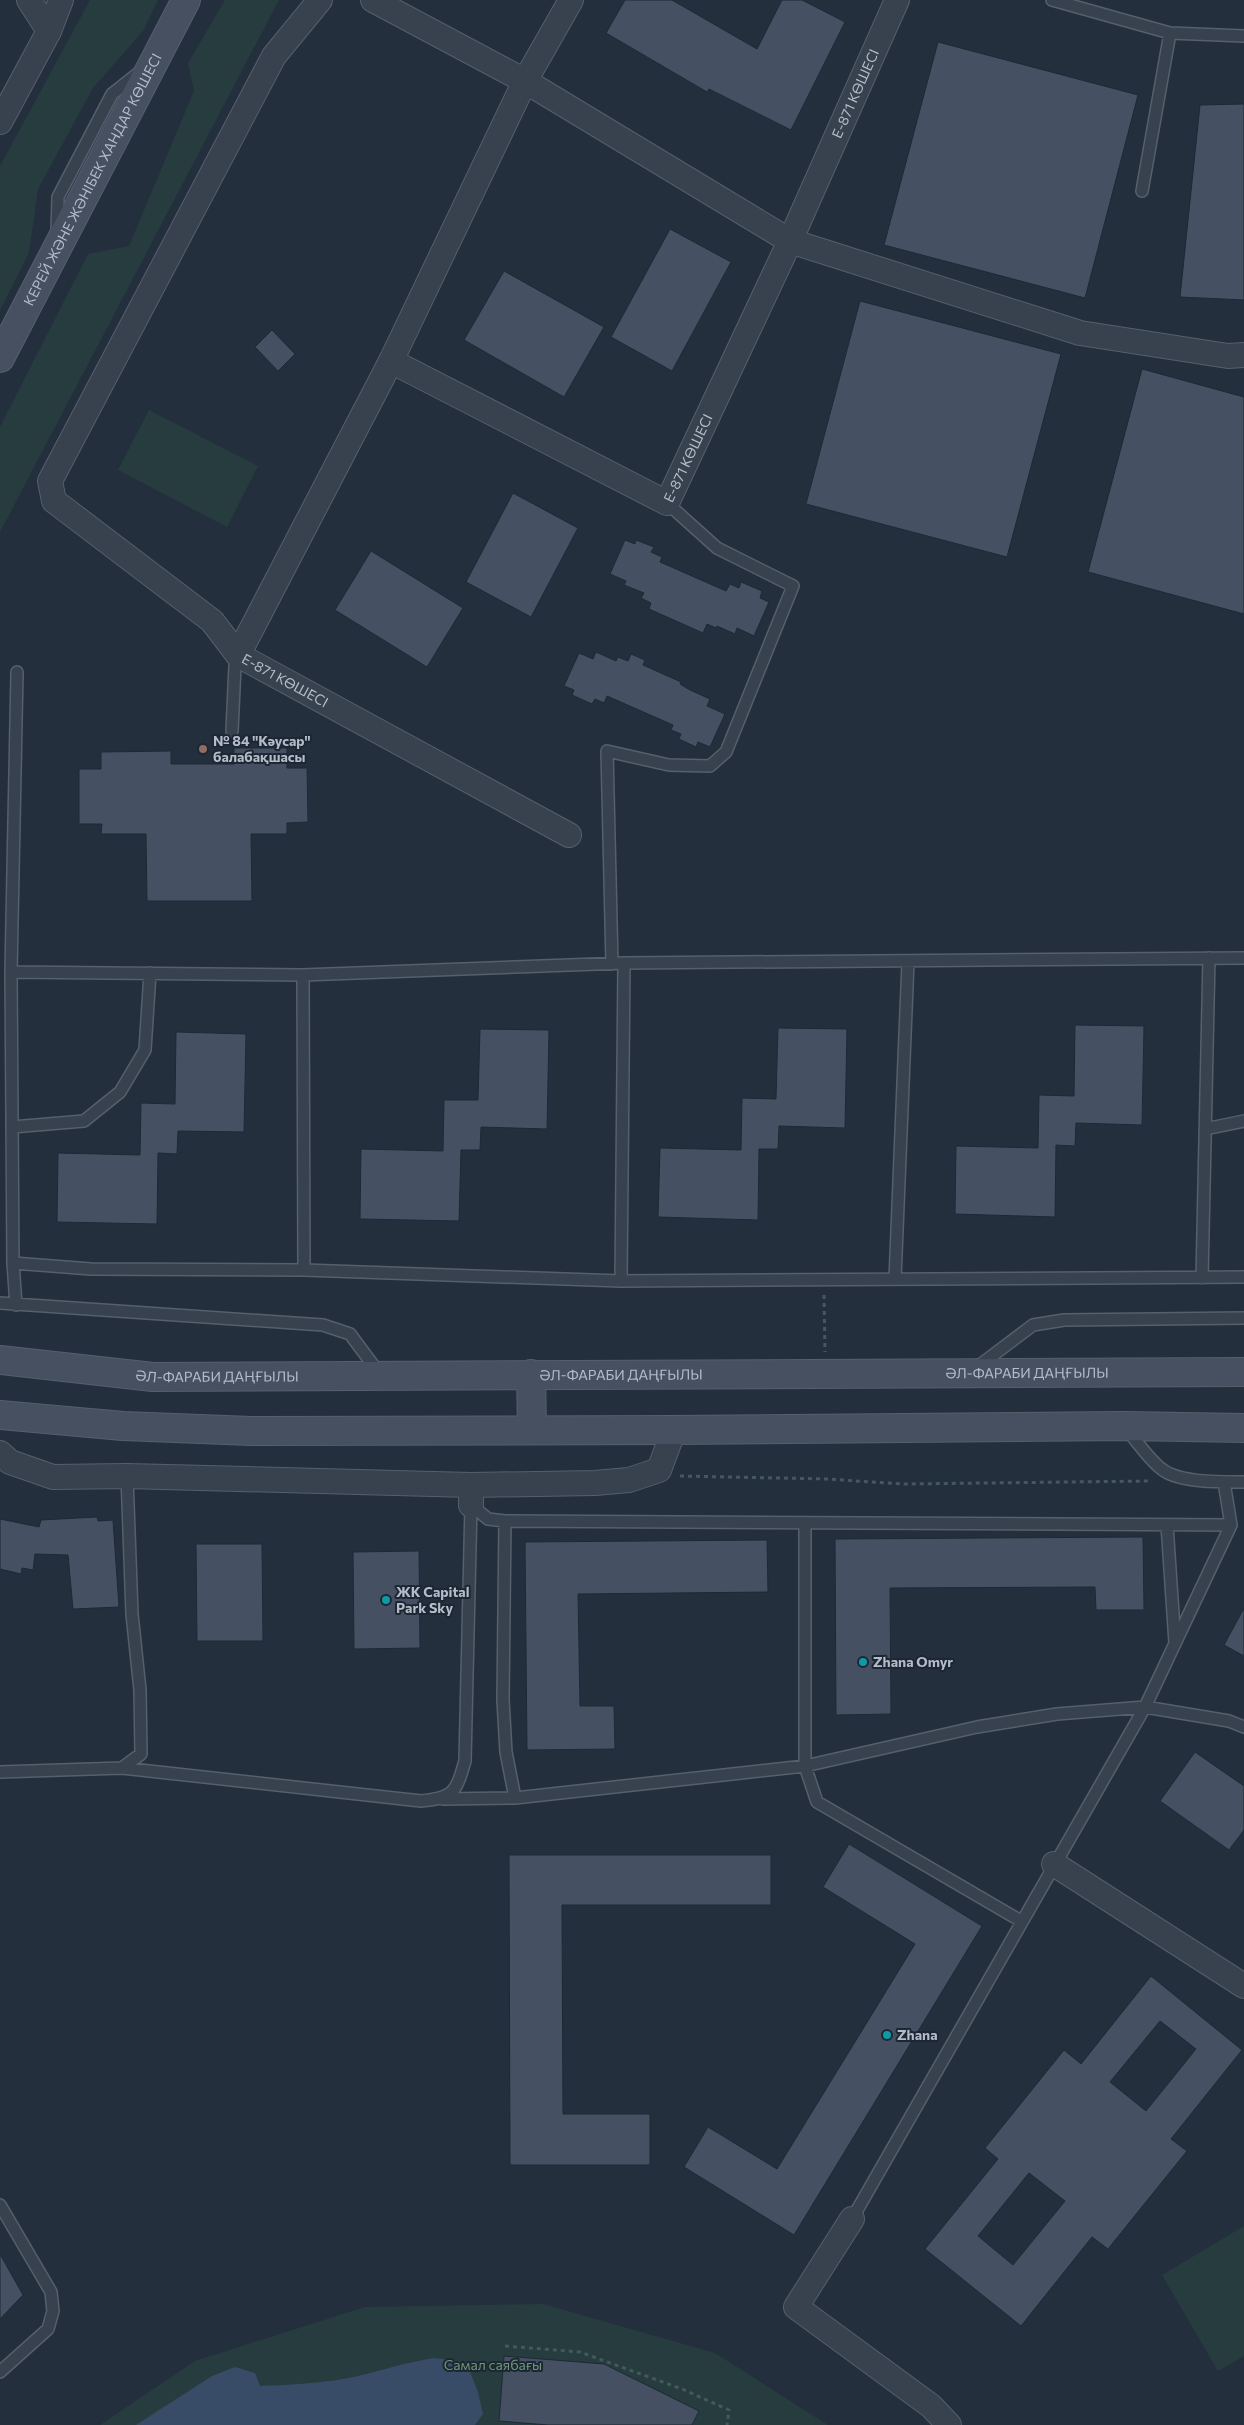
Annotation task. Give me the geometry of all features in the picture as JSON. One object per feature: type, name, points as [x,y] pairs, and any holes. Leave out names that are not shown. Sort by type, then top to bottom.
[{"type":"main road","name":"КЕРЕЙ ЖӘНЕ ЖӘНІБЕК ХАНДАР КӨШЕСІ","points":[[0,358],[186,0]]},
{"type":"main road","name":"ӘЛ-ФАРАБИ ДАҢҒЫЛЫ","points":[[0,1360],[152,1377],[380,1374],[1244,1372]]},
{"type":"main road","points":[[531,1374],[532,1430]]},
{"type":"main road","points":[[0,1415],[123,1426],[251,1431],[1124,1426],[1244,1428]]},
{"type":"street","points":[[28,0],[49,31]]},
{"type":"street","points":[[0,122],[49,31],[61,0]]},
{"type":"street","points":[[238,656],[212,622],[54,501],[50,481],[274,56],[320,0]]},
{"type":"street","points":[[373,0],[525,81],[790,241],[1080,333],[1228,356],[1244,355]]},
{"type":"street","name":"Е-871 КӨШЕСІ","points":[[569,835],[238,656],[391,361],[525,81],[571,0]]},
{"type":"street","name":"Е-871 КӨШЕСІ","points":[[391,361],[667,502],[790,241],[897,0]]},
{"type":"street","points":[[0,1453],[10,1462],[53,1477],[127,1476],[471,1495],[629,1480],[658,1470],[674,1430]]},
{"type":"street","points":[[1054,1864],[1244,1986]]},
{"type":"street","points":[[852,2219],[796,2307],[931,2406],[949,2425]]},
{"type":"lane","points":[[1052,0],[1170,33],[1244,36]]},
{"type":"lane","points":[[1142,191],[1170,33]]},
{"type":"lane","points":[[621,1281],[618,964],[608,752],[669,765],[710,766],[726,752],[793,586],[717,548],[667,502]]},
{"type":"lane","points":[[232,731],[235,666],[238,656]]},
{"type":"lane","points":[[16,1305],[13,1263],[11,972],[17,672]]},
{"type":"lane","points":[[1202,1278],[1209,958]]},
{"type":"lane","points":[[11,972],[303,975],[618,964],[1244,958]]},
{"type":"lane","points":[[895,1280],[908,962]]},
{"type":"lane","points":[[12,1127],[84,1121],[120,1092],[145,1050],[150,973]]},
{"type":"lane","points":[[303,975],[304,1270]]},
{"type":"lane","points":[[1205,1129],[1244,1121]]},
{"type":"lane","points":[[13,1263],[91,1269],[304,1270],[621,1281],[1244,1277]]},
{"type":"lane","points":[[0,1303],[323,1325],[350,1334],[380,1374]]},
{"type":"lane","points":[[970,1373],[1032,1325],[1064,1320],[1244,1318]]},
{"type":"lane","points":[[1124,1426],[1162,1470],[1175,1476],[1224,1482],[1244,1482]]},
{"type":"lane","points":[[122,1768],[141,1754],[140,1690],[132,1614],[127,1476]]},
{"type":"lane","points":[[852,2219],[1021,1921],[1146,1707],[1230,1525],[1224,1482]]},
{"type":"lane","points":[[471,1495],[488,1519],[506,1521],[1230,1525]]},
{"type":"lane","points":[[443,1799],[458,1785],[465,1761],[471,1495]]},
{"type":"lane","points":[[506,1521],[503,1700],[506,1752],[515,1798]]},
{"type":"lane","points":[[805,1523],[805,1766],[817,1802],[1021,1921]]},
{"type":"lane","points":[[1166,1525],[1175,1644]]},
{"type":"lane","points":[[0,1772],[122,1768],[421,1801],[515,1798],[805,1766],[977,1727],[1057,1714],[1146,1707],[1230,1721],[1244,1726]]},
{"type":"lane","points":[[0,2205],[51,2292],[53,2311],[48,2328],[0,2372]]},
{"type":"path","points":[[642,1475],[826,1479],[903,1484],[1152,1481],[1156,1484]]},
{"type":"path","points":[[505,2346],[580,2352],[682,2389],[729,2410],[727,2425]]},
{"type":"green space","points":[[90,0],[158,0],[143,31],[93,88],[38,189],[29,253],[0,310],[0,166]]},
{"type":"green space","points":[[225,0],[279,0],[0,532],[0,427],[88,254],[129,246],[194,91],[188,63]]},
{"type":"green space","points":[[149,410],[258,466],[227,527],[118,470]]},
{"type":"green space","points":[[1244,2226],[1244,2356],[1218,2371],[1162,2275]]},
{"type":"green space","name":"Самал саябағы","points":[[543,2304],[715,2353],[828,2425],[100,2425],[195,2361],[365,2307]]},
{"type":"water","points":[[434,2358],[466,2362],[478,2392],[483,2414],[475,2425],[136,2425],[212,2376],[235,2367],[255,2373],[260,2386],[272,2386],[358,2376]]},
{"type":"building","points":[[625,0],[672,0],[757,49],[782,0],[802,0],[845,22],[791,130],[709,89],[707,92],[606,33]]},
{"type":"building","points":[[938,42],[1138,95],[1085,298],[884,245]]},
{"type":"building","points":[[1244,104],[1244,300],[1180,297],[1200,105]]},
{"type":"building","points":[[670,229],[731,262],[672,371],[611,337]]},
{"type":"building","points":[[504,271],[604,327],[564,397],[464,340]]},
{"type":"building","points":[[860,301],[1061,354],[1007,557],[806,504]]},
{"type":"building","points":[[272,330],[295,354],[278,371],[255,347]]},
{"type":"building","points":[[1142,369],[1244,397],[1244,614],[1088,572]]},
{"type":"building","points":[[513,493],[578,528],[531,617],[466,582]]},
{"type":"building","points":[[625,540],[635,544],[636,540],[654,547],[651,552],[662,557],[660,562],[726,591],[730,584],[739,588],[741,582],[762,591],[760,598],[769,602],[754,636],[737,628],[735,634],[707,624],[703,633],[649,609],[651,603],[641,598],[644,593],[624,585],[626,581],[610,574]]},
{"type":"building","points":[[371,551],[463,608],[427,667],[335,610]]},
{"type":"building","points":[[596,652],[616,661],[618,657],[628,661],[631,654],[645,660],[643,665],[681,682],[680,684],[690,690],[710,699],[707,706],[725,714],[710,747],[698,742],[696,747],[679,739],[681,734],[671,730],[673,725],[607,696],[604,703],[595,699],[592,704],[572,695],[574,690],[564,686],[579,653],[593,659]]},
{"type":"building","points":[[234,748],[287,748],[287,768],[307,768],[308,822],[287,823],[287,834],[251,834],[252,901],[147,901],[146,834],[101,834],[102,824],[79,824],[79,769],[101,769],[101,752],[171,751],[171,764],[234,764]]},
{"type":"building","points":[[1075,1025],[1144,1026],[1142,1125],[1076,1123],[1075,1146],[1056,1145],[1055,1217],[955,1214],[956,1146],[1038,1148],[1039,1095],[1074,1096]]},
{"type":"building","points":[[778,1028],[847,1029],[845,1128],[779,1126],[778,1149],[759,1149],[758,1220],[658,1217],[660,1148],[741,1150],[742,1098],[776,1099]]},
{"type":"building","points":[[480,1029],[549,1030],[547,1129],[481,1127],[480,1150],[461,1150],[459,1221],[360,1219],[361,1149],[443,1151],[444,1100],[478,1100]]},
{"type":"building","points":[[176,1032],[246,1034],[244,1132],[178,1131],[177,1154],[158,1153],[157,1224],[57,1222],[58,1153],[140,1155],[141,1103],[175,1104]]},
{"type":"building","points":[[97,1517],[98,1521],[113,1520],[119,1607],[73,1609],[68,1555],[35,1554],[33,1570],[22,1568],[21,1574],[0,1569],[0,1519],[39,1527],[41,1520]]},
{"type":"building","name":"Zhana Omyr","points":[[1143,1537],[1144,1610],[1096,1610],[1095,1587],[890,1588],[891,1714],[836,1715],[835,1539]]},
{"type":"building","points":[[767,1540],[768,1592],[578,1594],[580,1706],[614,1706],[615,1749],[527,1750],[525,1542]]},
{"type":"building","points":[[196,1544],[262,1544],[263,1641],[197,1641]]},
{"type":"building","name":"ЖК Capital Park Sky","points":[[419,1551],[420,1648],[354,1649],[353,1552]]},
{"type":"building","points":[[1244,1608],[1244,1656],[1224,1645]]},
{"type":"building","points":[[1195,1752],[1244,1786],[1244,1830],[1229,1850],[1160,1801]]},
{"type":"building","name":"Zhana","points":[[849,1844],[982,1926],[794,2235],[684,2167],[708,2127],[777,2169],[915,1944],[823,1887]]},
{"type":"building","points":[[509,1855],[771,1855],[771,1905],[562,1905],[563,2114],[650,2114],[650,2165],[510,2165]]},
{"type":"building","points":[[1151,1976],[1242,2050],[1171,2139],[1187,2151],[1108,2249],[1092,2237],[1021,2326],[925,2249],[998,2159],[985,2148],[1064,2050],[1081,2064]],"holes":[[[1160,2021],[1196,2049],[1146,2111],[1110,2082]],[[1029,2173],[1065,2201],[1013,2265],[978,2236]]]},
{"type":"building","points":[[0,2254],[23,2295],[0,2319]]},
{"type":"building","points":[[504,2356],[604,2364],[699,2411],[692,2425],[548,2425],[499,2421]]},
{"type":"place","name":"№ 84 \"Кәусар\" балабақшасы","points":[[203,749]]},
{"type":"place","name":"ЖК Capital Park Sky","points":[[386,1600]]},
{"type":"place","name":"Zhana Omyr","points":[[863,1662]]},
{"type":"place","name":"Zhana","points":[[887,2035]]}]
